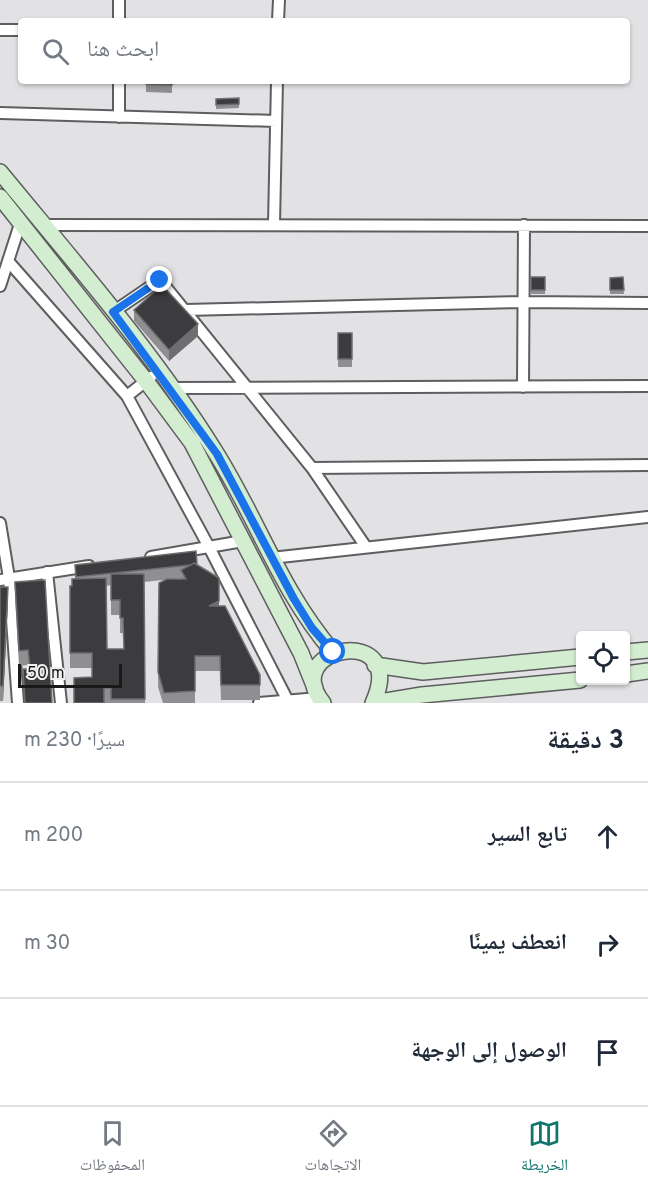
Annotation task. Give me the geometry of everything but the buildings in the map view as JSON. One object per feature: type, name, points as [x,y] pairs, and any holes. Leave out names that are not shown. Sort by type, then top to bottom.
[{"type":"main road","points":[[0,172],[113,312],[171,388],[217,454],[271,558],[312,628],[333,652]]},
{"type":"main road","points":[[0,196],[192,443],[301,653],[319,696]]},
{"type":"main road","points":[[319,696],[317,670],[333,652],[345,649],[356,650],[375,664],[380,676],[379,689],[374,703],[576,680]]},
{"type":"main road","points":[[630,652],[648,650]]},
{"type":"main road","points":[[375,664],[423,672],[576,657]]},
{"type":"main road","points":[[630,674],[648,672]]},
{"type":"street","points":[[119,0],[119,18]]},
{"type":"street","points":[[278,18],[279,0]]},
{"type":"street","points":[[0,30],[18,30]]},
{"type":"street","points":[[119,84],[119,117]]},
{"type":"street","points":[[274,224],[277,84]]},
{"type":"street","points":[[0,113],[276,121]]},
{"type":"street","points":[[0,286],[21,221]]},
{"type":"street","points":[[44,225],[648,226]]},
{"type":"street","points":[[522,387],[524,225]]},
{"type":"street","points":[[8,261],[127,396],[209,546],[288,701]]},
{"type":"street","points":[[113,312],[160,280],[312,468],[366,548]]},
{"type":"street","points":[[186,310],[523,302],[648,303]]},
{"type":"street","points":[[127,396],[158,371]]},
{"type":"street","points":[[171,388],[648,386]]},
{"type":"street","points":[[312,468],[648,465]]},
{"type":"street","points":[[271,558],[648,517]]},
{"type":"street","points":[[0,523],[18,703]]},
{"type":"street","points":[[136,559],[243,541]]},
{"type":"street","points":[[4,579],[103,564]]},
{"type":"street","points":[[47,572],[61,703]]},
{"type":"street","points":[[259,703],[319,696]]},
{"type":"route","points":[[160,280],[113,312],[217,454],[265,549],[294,599],[312,628],[333,652]]}]
